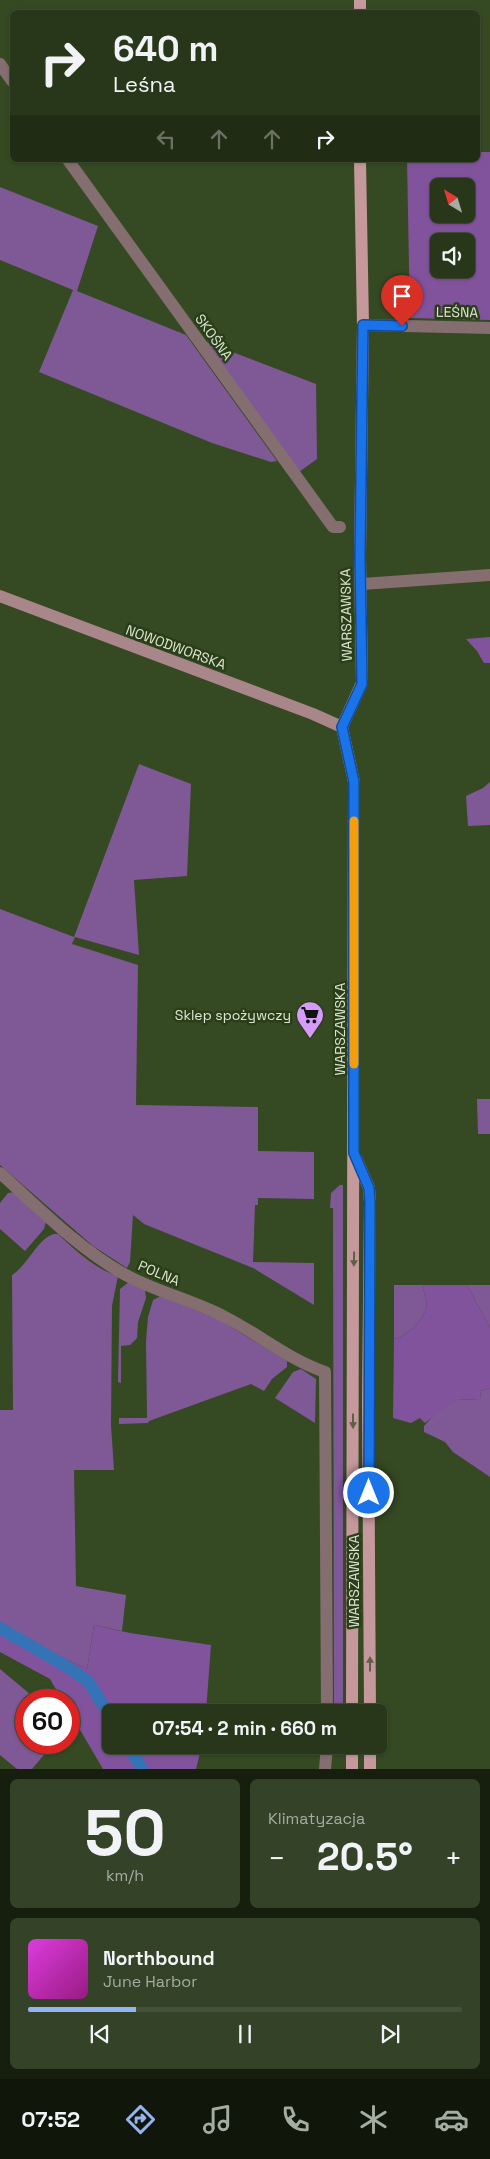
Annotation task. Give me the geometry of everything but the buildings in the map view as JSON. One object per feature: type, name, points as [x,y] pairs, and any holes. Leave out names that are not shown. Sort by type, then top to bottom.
[{"type":"main road","name":"WARSZAWSKA","points":[[352,1704],[354,782],[342,727],[362,684],[362,584],[360,556],[363,325],[360,162]]},
{"type":"main road","name":"NOWODWORSKA","points":[[0,596],[304,710],[342,727]]},
{"type":"main road","name":"WARSZAWSKA","points":[[354,1153],[369,1188],[370,1202],[368,1403],[370,1704]]},
{"type":"main road","points":[[352,1754],[352,1769]]},
{"type":"main road","points":[[370,1754],[370,1769]]},
{"type":"street","points":[[0,64],[10,79]]},
{"type":"street","name":"SKOŚNA","points":[[69,162],[333,527],[340,527]]},
{"type":"street","name":"LEŚNA","points":[[363,325],[490,328]]},
{"type":"street","points":[[362,584],[490,575]]},
{"type":"street","name":"POLNA","points":[[0,1173],[76,1240],[109,1265],[154,1288],[220,1314],[307,1365],[325,1372],[327,1704]]},
{"type":"street","points":[[325,1769],[326,1754]]},
{"type":"shaded area","points":[[480,152],[490,152],[490,320],[410,318],[407,162],[480,162]]},
{"type":"shaded area","points":[[0,187],[98,226],[77,291],[186,335],[277,461],[271,462],[212,443],[39,372],[73,290],[0,260]]},
{"type":"shaded area","points":[[204,341],[316,384],[317,459],[299,472]]},
{"type":"shaded area","points":[[490,637],[490,663],[484,663],[477,651],[466,639]]},
{"type":"shaded area","points":[[139,764],[191,784],[187,876],[134,880],[139,955],[75,937],[72,944],[138,965],[136,1105],[258,1107],[258,1151],[314,1152],[314,1199],[258,1198],[258,1205],[255,1205],[253,1262],[314,1263],[314,1305],[253,1268],[144,1224],[133,1215],[130,1262],[127,1268],[93,1246],[0,1165],[0,909],[74,937]]},
{"type":"shaded area","points":[[490,782],[490,825],[468,826],[466,796],[483,788]]},
{"type":"shaded area","points":[[477,1099],[490,1099],[490,1134],[478,1134]]},
{"type":"shaded area","points":[[340,1185],[343,1185],[343,1704],[334,1704],[333,1208],[330,1208],[331,1193]]},
{"type":"shaded area","points":[[14,1192],[46,1221],[44,1229],[25,1251],[0,1229],[0,1203],[8,1193]]},
{"type":"shaded area","points":[[58,1234],[93,1264],[118,1276],[112,1306],[111,1425],[114,1470],[74,1470],[76,1586],[126,1595],[122,1631],[94,1625],[87,1669],[53,1653],[0,1622],[0,1410],[13,1410],[12,1275],[18,1271],[48,1236]]},
{"type":"shaded area","points":[[129,1282],[145,1289],[146,1298],[138,1322],[137,1338],[130,1345],[121,1346],[121,1383],[118,1382],[120,1289]]},
{"type":"shaded area","points":[[394,1285],[422,1285],[426,1297],[426,1309],[409,1332],[394,1339]]},
{"type":"shaded area","points":[[422,1285],[467,1285],[490,1328],[490,1388],[480,1391],[481,1399],[455,1400],[425,1423],[420,1418],[411,1423],[393,1418],[394,1339],[409,1332],[424,1314],[426,1303]]},
{"type":"shaded area","points":[[467,1285],[490,1285],[490,1328]]},
{"type":"shaded area","points":[[161,1296],[220,1320],[287,1361],[287,1367],[272,1379],[264,1391],[251,1384],[149,1421],[148,1423],[119,1424],[119,1418],[147,1418],[146,1341],[148,1317],[153,1300]]},
{"type":"shaded area","points":[[301,1369],[316,1379],[315,1423],[275,1398],[293,1372]]},
{"type":"shaded area","points":[[490,1388],[490,1477],[453,1452],[445,1442],[424,1432],[424,1426],[439,1410],[455,1400],[481,1399],[480,1391]]},
{"type":"shaded area","points":[[0,1622],[53,1653],[87,1669],[94,1625],[130,1633],[211,1645],[207,1704],[102,1704],[102,1754],[200,1754],[196,1769],[103,1769],[80,1730],[80,1689],[56,1689],[50,1679],[0,1652]]},
{"type":"shaded area","points":[[0,1669],[24,1689],[15,1689],[15,1754],[45,1754],[32,1769],[17,1769],[0,1755]]},
{"type":"waterway","points":[[0,1628],[88,1681],[102,1704]]},
{"type":"waterway","points":[[133,1754],[142,1769]]},
{"type":"slow traffic","points":[[354,821],[354,1064]]},
{"type":"place","name":"Sklep spożywczy","points":[[310,1039]]},
{"type":"route","points":[[369,1493],[370,1202],[369,1188],[354,1153],[354,782],[342,727],[362,684],[362,584],[360,556],[363,325],[402,326]]}]
